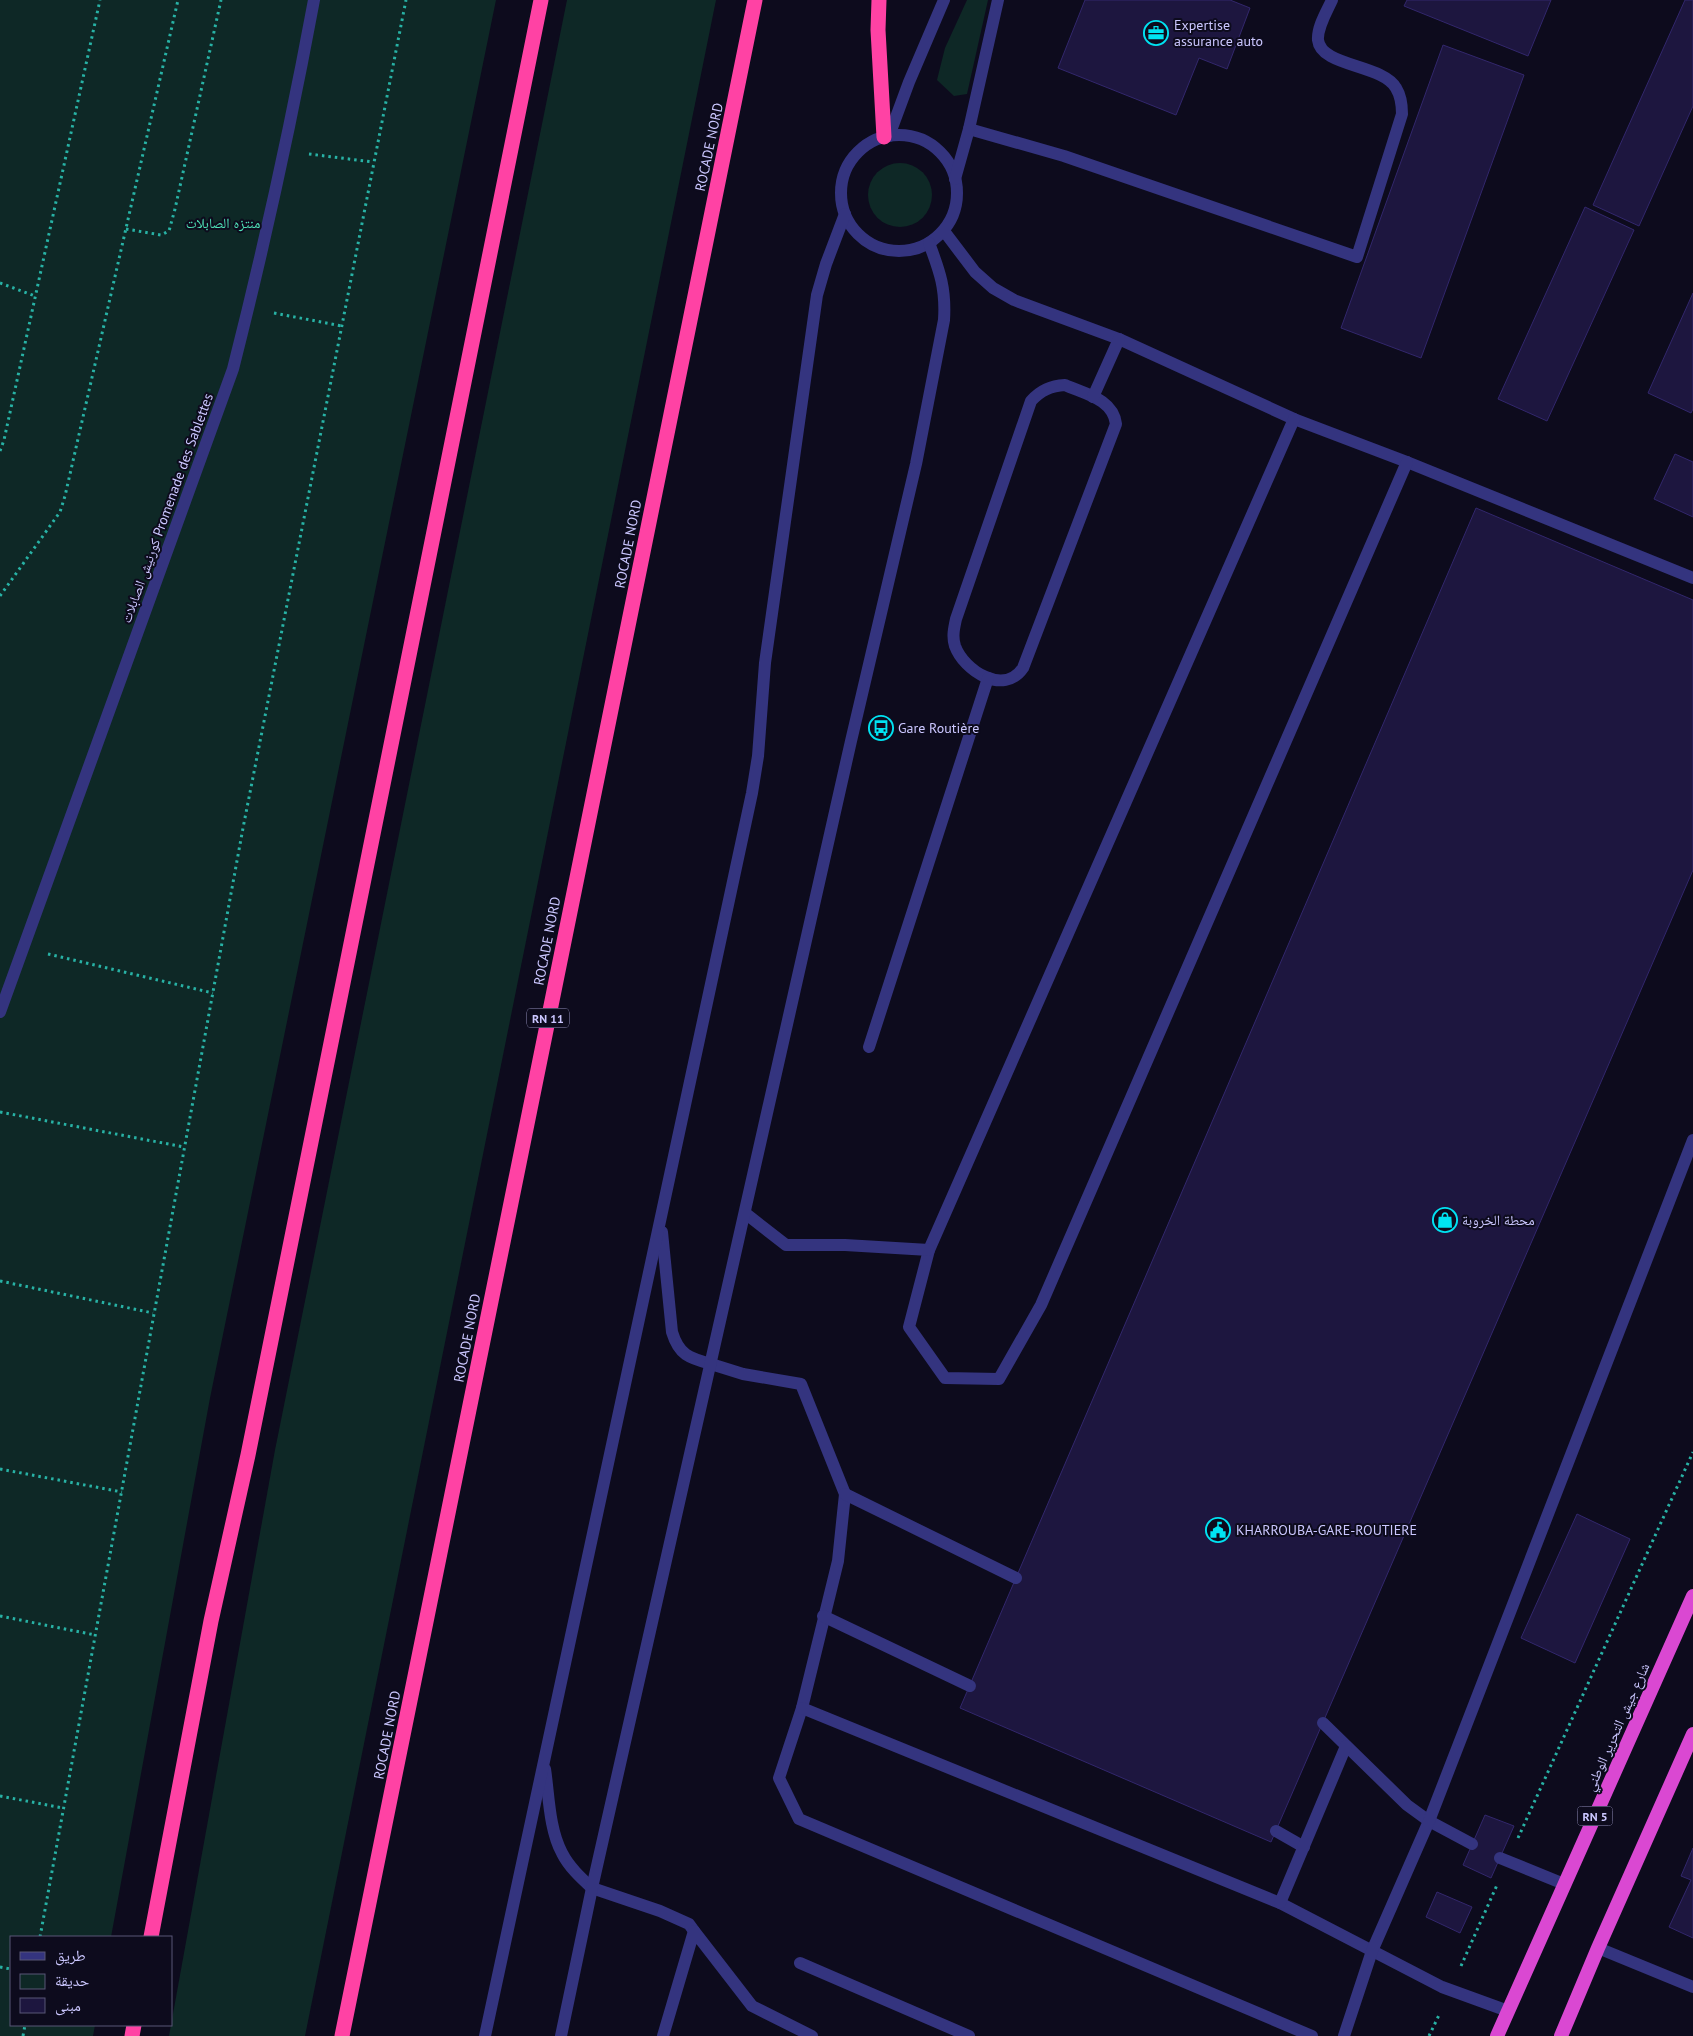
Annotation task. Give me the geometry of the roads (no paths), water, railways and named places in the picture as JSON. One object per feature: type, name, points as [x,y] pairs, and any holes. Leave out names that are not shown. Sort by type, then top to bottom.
[{"type":"highway","points":[[151,1936],[211,1621],[254,1426],[540,0]]},
{"type":"highway","name":"ROCADE NORD","points":[[342,2036],[756,0]]},
{"type":"highway","points":[[879,0],[878,24],[886,137]]},
{"type":"highway","name":"شارع جيش التحرير الوطني","points":[[1497,2036],[1693,1596]]},
{"type":"highway","points":[[1561,2036],[1693,1734]]},
{"type":"street","name":"كورنيش الصابلات Promenade des Sablettes","points":[[0,1012],[233,369],[249,308],[284,151],[314,0]]},
{"type":"street","points":[[886,137],[944,0]]},
{"type":"street","points":[[955,179],[969,130],[998,0]]},
{"type":"street","points":[[969,130],[1064,156],[1357,257],[1402,114],[1401,100],[1396,87],[1386,78],[1329,56],[1320,47],[1318,34],[1332,0]]},
{"type":"street","points":[[903,135],[918,138],[930,144],[950,166],[955,179],[957,198],[953,216],[944,231],[929,243],[914,250],[897,252],[881,249],[865,241],[853,229],[845,214],[841,198],[842,182],[847,167],[857,154],[869,144],[886,137],[903,135]]},
{"type":"street","points":[[485,2036],[752,793],[758,756],[765,663],[818,296],[826,264],[845,214]]},
{"type":"street","points":[[944,231],[975,272],[994,288],[1014,300],[1119,339],[1294,420],[1407,462],[1693,578]]},
{"type":"street","points":[[561,2036],[592,1888],[849,750],[916,464],[946,301],[943,283],[929,243]]},
{"type":"street","points":[[1093,396],[1119,339]]},
{"type":"street","points":[[1066,385],[1093,396],[1111,408],[1116,424],[1023,668],[1014,678],[1007,681],[1001,682],[988,678],[968,666],[960,656],[954,644],[953,631],[1031,401],[1039,392],[1054,386],[1066,385]]},
{"type":"street","points":[[1294,420],[929,1250],[909,1327],[945,1378],[999,1379],[1041,1305],[1407,462]]},
{"type":"street","points":[[869,1047],[988,678]]},
{"type":"street","points":[[1344,2036],[1372,1951],[1429,1821],[1693,1140]]},
{"type":"street","points":[[745,1213],[786,1246],[845,1245],[929,1250]]},
{"type":"street","points":[[661,1220],[672,1332],[676,1343],[683,1353],[692,1359],[743,1374],[801,1384],[845,1494],[838,1561],[802,1708],[779,1778],[799,1819],[1312,2036]]},
{"type":"street","points":[[845,1494],[1016,1578]]},
{"type":"street","points":[[823,1616],[970,1686]]},
{"type":"street","points":[[802,1708],[1280,1903],[1450,1990],[1508,2012]]},
{"type":"street","points":[[1323,1723],[1408,1806],[1429,1821],[1472,1844]]},
{"type":"street","points":[[1280,1903],[1346,1746]]},
{"type":"street","points":[[544,1761],[554,1834],[561,1852],[572,1868],[592,1888],[660,1911],[689,1924],[752,2006],[812,2036]]},
{"type":"street","points":[[1276,1832],[1304,1846]]},
{"type":"street","points":[[1504,1860],[1564,1884]]},
{"type":"street","points":[[664,2036],[694,1932]]},
{"type":"street","points":[[1598,1948],[1693,1987]]},
{"type":"street","points":[[800,1963],[969,2036]]},
{"type":"place","name":"Expertise assurance auto","points":[[1156,33]]},
{"type":"place","name":"Gare Routière","points":[[881,728]]},
{"type":"place","name":"محطة الخروبة","points":[[1445,1220]]},
{"type":"place","name":"KHARROUBA-GARE-ROUTIERE","points":[[1218,1530]]},
{"type":"park label","name":"منتزه الصابلات","points":[[223,223]]}]
